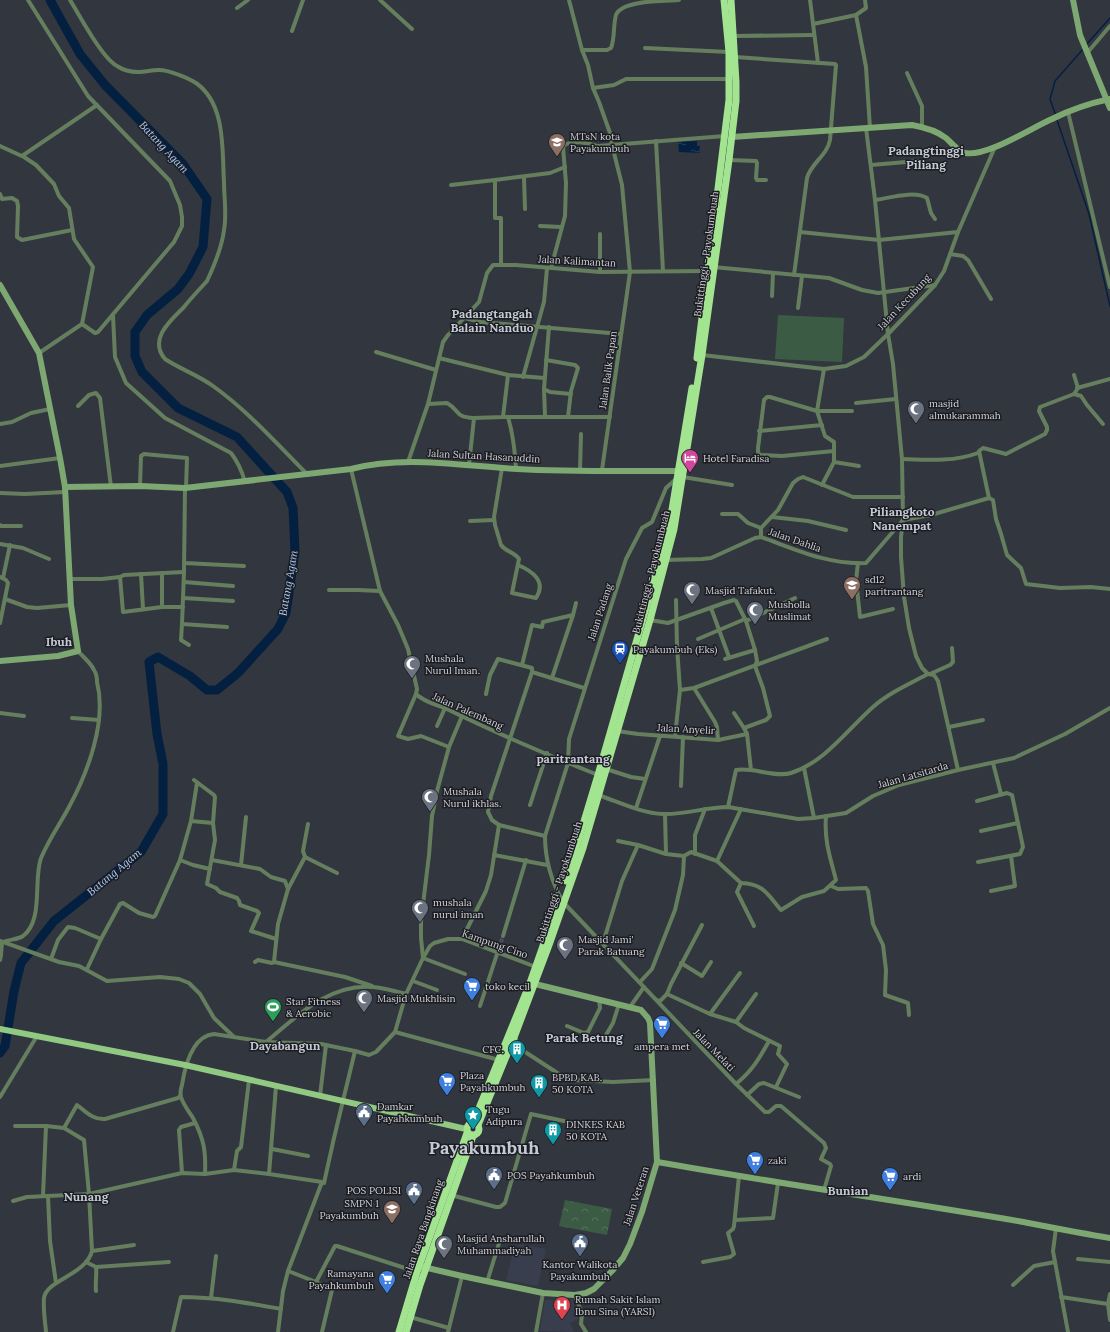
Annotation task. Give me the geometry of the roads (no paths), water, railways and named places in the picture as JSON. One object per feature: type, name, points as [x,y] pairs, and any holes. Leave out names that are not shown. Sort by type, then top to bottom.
[{"type":"highway","name":"Bukittinggi - Payokumbuah","points":[[475,1124],[499,1060],[532,983],[536,966],[583,848],[617,731],[619,713],[668,528],[702,355],[707,271],[728,136],[736,101],[734,36],[724,0]]},
{"type":"highway","name":"Bukittinggi - Payokumbuah","points":[[475,1124],[516,1035],[532,983],[562,900],[598,775],[650,620],[674,529],[679,478],[677,471],[713,266],[729,160],[729,18],[731,0]]},
{"type":"highway","name":"Jalan Raya Bangkinang","points":[[399,1332],[449,1194],[469,1133],[477,1134],[479,1131],[475,1124]]},
{"type":"highway","points":[[469,1133],[467,1125],[475,1124]]},
{"type":"highway","name":"Jalan Raya Bangkinang","points":[[406,1332],[421,1269]]},
{"type":"main road","points":[[0,1029],[185,1065],[343,1101],[469,1133]]},
{"type":"street","points":[[28,0],[88,96],[170,181],[180,205],[182,226],[174,242],[98,332],[95,333],[82,324]]},
{"type":"street","points":[[70,0],[94,40],[117,66],[136,72],[165,71],[191,80],[202,88],[215,109],[220,124],[222,144],[226,213],[224,231],[215,262],[207,282],[166,325],[159,340],[159,348],[165,359],[212,385],[255,422],[308,475]]},
{"type":"street","points":[[238,8],[248,0]]},
{"type":"street","points":[[292,31],[303,0]]},
{"type":"street","points":[[380,0],[412,29]]},
{"type":"street","name":"Jalan Balik Papan","points":[[569,0],[582,50],[588,65],[592,88],[599,102],[610,133],[622,185],[630,272],[602,470]]},
{"type":"street","points":[[582,50],[607,50],[610,48],[616,14],[620,9],[636,2],[679,0]]},
{"type":"street","points":[[810,0],[818,64]]},
{"type":"street","points":[[813,24],[856,15],[866,8],[865,0]]},
{"type":"street","points":[[1073,0],[1080,35],[1110,108]]},
{"type":"street","points":[[856,15],[866,67],[871,166],[902,459],[903,520],[901,557],[906,610],[916,656],[922,668],[929,674],[936,676],[938,681],[958,770]]},
{"type":"street","points":[[1086,49],[1110,26]]},
{"type":"street","points":[[734,36],[814,35]]},
{"type":"street","points":[[645,48],[729,52]]},
{"type":"street","points":[[735,57],[835,64],[836,66],[830,140],[827,150],[808,173],[794,275]]},
{"type":"street","points":[[907,73],[922,106],[922,127]]},
{"type":"street","points":[[592,88],[614,85],[626,79],[729,79]]},
{"type":"street","points":[[523,377],[544,302],[549,268],[565,216],[566,183],[563,147],[568,143],[589,143],[598,146],[728,136],[912,125],[922,127],[946,138],[964,153],[974,153],[995,147],[1068,112],[1108,100]]},
{"type":"street","points":[[22,156],[97,105]]},
{"type":"street","points":[[1068,112],[1110,287]]},
{"type":"street","points":[[656,141],[662,271]]},
{"type":"street","points":[[0,146],[22,156],[36,166],[54,184],[59,196],[68,208],[74,239],[93,267],[82,324],[39,354]]},
{"type":"street","name":"Jalan Kecubung","points":[[702,355],[824,369],[846,366],[864,357],[935,285],[944,271],[958,232],[995,147]]},
{"type":"street","points":[[729,160],[756,161],[757,180],[766,180]]},
{"type":"street","points":[[871,166],[918,161]]},
{"type":"street","points":[[451,185],[550,173],[565,167]]},
{"type":"street","points":[[524,177],[525,209]]},
{"type":"street","points":[[408,462],[428,404],[443,342],[479,302],[487,273],[493,265],[501,264],[501,218],[495,218],[495,180]]},
{"type":"street","points":[[0,194],[2,199],[12,198],[18,206],[17,237],[19,239],[22,240],[72,230]]},
{"type":"street","points":[[875,200],[909,194],[924,196],[927,198],[930,213],[935,219]]},
{"type":"street","points":[[540,226],[561,227]]},
{"type":"street","points":[[800,232],[879,240],[958,232]]},
{"type":"street","points":[[600,234],[600,272]]},
{"type":"street","points":[[950,254],[963,256],[968,260],[991,299]]},
{"type":"street","name":"Jalan Kalimantan","points":[[501,264],[600,272],[707,271]]},
{"type":"street","points":[[713,266],[829,278],[871,292],[884,292],[935,285]]},
{"type":"street","points":[[772,296],[773,273]]},
{"type":"street","points":[[798,308],[802,276]]},
{"type":"street","points":[[0,285],[39,354],[65,489],[71,605],[78,652],[94,670],[100,690],[99,720],[94,744],[85,771],[69,807],[50,839],[40,860],[34,920],[27,932],[22,937],[2,942]]},
{"type":"street","points":[[113,315],[115,357],[126,383],[165,418],[231,453],[241,468],[245,482]]},
{"type":"street","points":[[465,318],[481,322],[621,334]]},
{"type":"street","points":[[545,416],[544,378],[549,327]]},
{"type":"street","points":[[376,352],[436,370]]},
{"type":"street","points":[[439,358],[508,375],[544,378]]},
{"type":"street","points":[[546,360],[575,365],[578,367],[571,394],[568,417]]},
{"type":"street","points":[[822,485],[834,462],[834,442],[832,439],[825,436],[817,411],[824,369]]},
{"type":"street","points":[[508,375],[506,417],[513,439],[516,469]]},
{"type":"street","points":[[1074,375],[1077,388],[1074,394]]},
{"type":"street","points":[[1077,388],[1110,379]]},
{"type":"street","points":[[544,389],[550,392],[571,394]]},
{"type":"street","points":[[78,406],[92,394],[96,393],[100,398],[111,487]]},
{"type":"street","points":[[902,459],[948,460],[967,457],[978,453],[980,449],[983,448],[1003,454],[1009,454],[1045,434],[1047,427],[1039,411],[1040,407],[1074,394],[1081,396],[1102,424]]},
{"type":"street","points":[[834,451],[782,456],[760,455],[758,450],[759,431],[764,400],[767,397],[817,411],[852,411]]},
{"type":"street","points":[[856,403],[896,399]]},
{"type":"street","points":[[428,404],[447,403],[451,405],[461,416],[474,418],[545,416],[610,417]]},
{"type":"street","points":[[0,424],[12,422],[31,412],[50,409]]},
{"type":"street","points":[[469,465],[474,418]]},
{"type":"street","points":[[759,431],[822,425]]},
{"type":"street","points":[[580,470],[581,434]]},
{"type":"street","points":[[978,453],[989,498]]},
{"type":"street","points":[[140,486],[141,456],[144,454],[187,459],[185,488],[183,608],[180,640],[189,645]]},
{"type":"street","points":[[0,466],[60,458]]},
{"type":"street","name":"Jalan Sultan Hasanuddin","points":[[65,489],[140,486],[185,488],[308,475],[369,465],[408,462],[516,469],[677,471]]},
{"type":"street","points":[[834,462],[859,466]]},
{"type":"street","points":[[502,468],[494,520],[501,545],[517,556],[519,560],[512,593],[536,598],[538,592],[538,580],[536,575],[518,565]]},
{"type":"street","points":[[351,469],[380,591],[398,625],[408,649],[416,689],[416,694],[398,736],[408,739],[421,736],[449,747]]},
{"type":"street","points":[[679,478],[732,485]]},
{"type":"street","name":"Jalan Padang","points":[[562,900],[547,865],[545,836],[568,763],[569,739],[626,559],[642,528],[652,522],[666,488],[679,478]]},
{"type":"street","points":[[761,537],[761,528],[778,510],[793,483],[798,478],[803,478],[853,497],[903,497]]},
{"type":"street","points":[[0,493],[25,494],[65,489]]},
{"type":"street","points":[[893,609],[860,617],[856,580],[858,563],[866,563],[903,520],[931,515],[989,498],[994,500],[996,519],[1007,555],[1021,568],[1026,584],[1060,588],[1091,587],[1110,589]]},
{"type":"street","points":[[722,514],[738,514],[748,523],[761,528]]},
{"type":"street","points":[[772,518],[808,521],[846,530]]},
{"type":"street","points":[[470,521],[494,520]]},
{"type":"street","points":[[0,525],[21,526]]},
{"type":"street","name":"Jalan Dahlia","points":[[666,560],[711,558],[755,538],[761,537],[805,554],[858,563]]},
{"type":"street","points":[[0,544],[31,550],[49,559]]},
{"type":"street","points":[[0,623],[8,583],[2,578],[10,545]]},
{"type":"street","points":[[184,563],[244,566]]},
{"type":"street","points":[[69,579],[102,579],[120,577],[124,575],[184,572]]},
{"type":"street","points":[[141,574],[143,609]]},
{"type":"street","points":[[162,574],[162,607]]},
{"type":"street","points":[[120,577],[123,612],[162,607],[183,608]]},
{"type":"street","points":[[184,582],[233,586]]},
{"type":"street","points":[[329,590],[380,591]]},
{"type":"street","points":[[183,598],[233,601]]},
{"type":"street","points":[[698,639],[795,598]]},
{"type":"street","points":[[5,599],[27,607],[37,608],[71,605]]},
{"type":"street","points":[[675,736],[680,690],[676,600]]},
{"type":"street","points":[[650,620],[668,623],[734,600],[738,603],[756,650],[757,661],[755,666],[763,688],[770,716],[766,720],[744,728]]},
{"type":"street","points":[[552,678],[576,603]]},
{"type":"street","points":[[711,608],[727,658],[756,650]]},
{"type":"street","points":[[522,665],[532,625],[542,627],[543,622],[573,615]]},
{"type":"street","points":[[182,624],[228,627]]},
{"type":"street","points":[[680,690],[694,688],[826,639]]},
{"type":"street","points":[[728,808],[736,771],[751,770],[784,774],[804,768],[826,752],[880,702],[892,693],[950,665],[953,662],[952,648]]},
{"type":"street","points":[[0,661],[58,656],[78,652]]},
{"type":"street","points":[[486,694],[490,675],[498,658],[532,668],[511,739],[491,796],[488,812],[492,820],[499,825],[545,836]]},
{"type":"street","points":[[532,672],[584,688]]},
{"type":"street","points":[[694,688],[715,722],[718,740]]},
{"type":"street","name":"Jalan Palembang","points":[[416,694],[425,700],[511,739],[598,775]]},
{"type":"street","points":[[437,726],[444,708]]},
{"type":"street","name":"Jalan Latsitarda","points":[[598,795],[636,808],[665,814],[728,808],[798,819],[826,816],[850,811],[873,796],[899,785],[1014,758],[1065,734],[1110,708]]},
{"type":"street","points":[[734,712],[747,734],[751,770]]},
{"type":"street","points":[[0,713],[24,716]]},
{"type":"street","points":[[462,716],[449,747],[432,816],[430,850],[421,921],[421,938],[423,958],[465,974]]},
{"type":"street","points":[[72,718],[99,720]]},
{"type":"street","points":[[949,727],[982,720]]},
{"type":"street","name":"Jalan Anyelir","points":[[617,731],[718,740],[747,734]]},
{"type":"street","points":[[636,808],[660,736]]},
{"type":"street","points":[[680,786],[683,737]]},
{"type":"street","points":[[530,805],[547,753]]},
{"type":"street","points":[[993,763],[1001,794]]},
{"type":"street","points":[[804,768],[814,818]]},
{"type":"street","points":[[606,769],[631,777],[645,779]]},
{"type":"street","points":[[87,969],[120,904],[123,903],[139,913],[154,916],[180,860],[191,821],[196,781],[215,797],[213,823],[215,840],[207,884],[216,888],[220,892],[237,898],[240,901],[240,905],[257,911],[258,913],[252,931],[276,939]]},
{"type":"street","points":[[977,801],[1001,794],[1007,793],[1012,795],[1023,847],[1020,854],[978,862]]},
{"type":"street","points":[[695,854],[695,835],[705,809]]},
{"type":"street","points":[[717,861],[741,809]]},
{"type":"street","points":[[665,814],[666,854]]},
{"type":"street","points":[[618,841],[638,845],[666,854],[684,856],[691,852],[717,861],[740,883],[761,887],[781,910],[802,897],[824,891],[836,880],[827,847],[825,831],[826,816]]},
{"type":"street","points":[[241,865],[246,817]]},
{"type":"street","points":[[191,821],[213,823]]},
{"type":"street","points":[[981,831],[1018,823]]},
{"type":"street","points":[[308,824],[303,851],[305,857],[337,873]]},
{"type":"street","points":[[462,939],[486,891],[492,875],[499,825]]},
{"type":"street","points":[[603,943],[622,881],[638,845]]},
{"type":"street","points":[[494,855],[547,865]]},
{"type":"street","points":[[640,982],[652,969],[675,910],[683,875],[684,856]]},
{"type":"street","points":[[991,891],[1015,886],[1011,856]]},
{"type":"street","points":[[274,962],[278,924],[288,889],[305,857]]},
{"type":"street","points":[[180,860],[210,869]]},
{"type":"street","points":[[212,860],[263,870],[271,876],[285,881],[288,889]]},
{"type":"street","points":[[504,936],[526,860]]},
{"type":"street","points":[[740,883],[737,892],[754,926]]},
{"type":"street","points":[[831,886],[838,889],[866,888],[868,891],[873,924],[882,942],[884,952],[886,976],[885,995],[887,997],[908,1003],[909,1015]]},
{"type":"street","name":"Jalan Melati","points":[[562,900],[747,1095],[766,1112],[769,1112],[776,1106],[783,1107],[824,1143],[826,1148],[822,1159],[831,1166],[824,1190]]},
{"type":"street","points":[[654,998],[659,1002],[667,994],[681,963],[702,925]]},
{"type":"street","points":[[51,959],[58,940],[68,927],[101,939]]},
{"type":"street","name":"Kampung Cino","points":[[180,1096],[185,1065],[197,1043],[200,1039],[207,1035],[214,1034],[266,1042],[326,1044],[369,1055],[376,1052],[395,1032],[406,994],[423,958],[430,946],[434,943],[448,939],[462,939],[499,950],[536,966]]},
{"type":"street","points":[[2,942],[44,957],[79,966],[107,981],[160,977],[179,979],[189,983],[200,994],[214,1018],[234,1037]]},
{"type":"street","points":[[0,960],[2,942]]},
{"type":"street","points":[[480,1006],[499,950]]},
{"type":"street","points":[[255,962],[258,960],[272,963],[274,962],[345,977],[372,986],[406,994]]},
{"type":"street","points":[[681,963],[703,976],[711,962]]},
{"type":"street","points":[[710,1014],[740,973]]},
{"type":"street","points":[[413,981],[436,990]]},
{"type":"street","name":"Jalan Veteran","points":[[421,1269],[542,1293],[575,1295],[586,1293],[594,1289],[623,1258],[630,1244],[642,1212],[657,1162],[650,1023],[648,1018],[640,1010],[532,983]]},
{"type":"street","points":[[266,1042],[314,1002],[352,988],[372,986]]},
{"type":"street","points":[[630,1007],[644,987]]},
{"type":"street","points":[[667,994],[710,1014],[736,1022],[780,1046],[778,1054],[787,1063],[776,1087]]},
{"type":"street","points":[[736,1022],[756,994]]},
{"type":"street","points":[[567,1026],[584,1033],[588,1032],[600,1008],[599,999]]},
{"type":"street","points":[[606,1035],[619,1004]]},
{"type":"street","points":[[395,1032],[499,1060]]},
{"type":"street","points":[[516,1035],[516,1046],[562,1076],[574,1080],[613,1082],[654,1080]]},
{"type":"street","points":[[0,1097],[37,1036]]},
{"type":"street","points":[[736,1084],[747,1075],[757,1063],[769,1041]]},
{"type":"street","points":[[320,1096],[326,1044]]},
{"type":"street","points":[[278,1332],[288,1270],[322,1182],[324,1183],[355,1051]]},
{"type":"street","points":[[234,1170],[237,1151],[241,1147],[249,1080]]},
{"type":"street","points":[[747,1095],[761,1083],[767,1083],[799,1097]]},
{"type":"street","points":[[270,1174],[276,1086]]},
{"type":"street","points":[[64,1128],[77,1105],[90,1116],[105,1119],[178,1098],[180,1096],[195,1123],[202,1140],[206,1154],[204,1174]]},
{"type":"street","points":[[449,1194],[496,1208],[502,1206],[505,1203],[530,1116],[532,1114],[564,1121]]},
{"type":"street","points":[[182,1173],[179,1130],[181,1127],[195,1123]]},
{"type":"street","points":[[15,1126],[46,1126],[64,1128],[84,1140],[92,1251],[90,1257],[76,1272],[56,1283],[44,1296],[46,1332]]},
{"type":"street","points":[[43,1196],[46,1126]]},
{"type":"street","points":[[272,1149],[308,1156]]},
{"type":"street","points":[[657,1162],[1110,1238]]},
{"type":"street","points":[[13,1201],[27,1197],[89,1194],[182,1173],[204,1174],[234,1170],[322,1182]]},
{"type":"street","points":[[703,1262],[733,1256],[734,1251],[728,1232],[733,1229],[735,1220],[739,1176]]},
{"type":"street","points":[[735,1220],[772,1218],[778,1183]]},
{"type":"street","points":[[48,1196],[50,1241],[56,1283]]},
{"type":"street","points":[[1056,1228],[1053,1251],[1068,1332]]},
{"type":"street","points":[[487,1282],[500,1240]]},
{"type":"street","points":[[92,1251],[134,1245]]},
{"type":"street","points":[[316,1282],[335,1246],[421,1269]]},
{"type":"street","points":[[210,1298],[216,1256]]},
{"type":"street","points":[[1078,1259],[1110,1262]]},
{"type":"street","points":[[86,1262],[96,1267],[169,1262]]},
{"type":"street","points":[[1013,1285],[1034,1266],[1055,1262]]},
{"type":"street","points":[[96,1267],[96,1291]]},
{"type":"street","points":[[288,1270],[332,1290],[322,1332]]},
{"type":"street","points":[[410,1317],[449,1330],[462,1276]]},
{"type":"street","points":[[536,1332],[542,1293]]},
{"type":"street","points":[[1110,1294],[1110,1320]]},
{"type":"street","points":[[575,1295],[582,1314],[581,1324],[586,1332]]},
{"type":"street","points":[[173,1332],[181,1297],[210,1298],[281,1309]]},
{"type":"street","points":[[1061,1297],[1109,1304]]},
{"type":"water","points":[[697,141],[697,146],[700,146],[699,153],[679,152],[678,142]]},
{"type":"waterway","name":"Batang Agam","points":[[0,1053],[5,1046],[14,991],[21,963],[54,921],[141,852],[163,814],[163,764],[157,734],[149,662],[158,657],[190,676],[207,690],[217,690],[238,673],[278,629],[286,613],[295,552],[293,508],[287,492],[237,437],[178,408],[142,372],[135,356],[135,332],[147,315],[178,289],[189,274],[203,247],[207,199],[183,164],[105,85],[80,54],[50,0]]},
{"type":"waterway","points":[[1086,45],[1110,18]]},
{"type":"waterway","points":[[1056,116],[1050,99],[1055,81],[1084,48]]},
{"type":"waterway","points":[[1057,120],[1089,214],[1110,306]]},
{"type":"tunnel","points":[[499,948],[503,936]]},
{"type":"place","name":"MTsN kota Payakumbuh","points":[[557,157]]},
{"type":"place","name":"masjid almukarammah","points":[[916,424]]},
{"type":"place","name":"Hotel Faradisa","points":[[690,473]]},
{"type":"place","name":"sd12 paritrantang","points":[[852,600]]},
{"type":"place","name":"Masjid Tafakut.","points":[[692,605]]},
{"type":"place","name":"Musholla Muslimat","points":[[755,625]]},
{"type":"place","name":"Payakumbuh (Eks)","points":[[620,664]]},
{"type":"place","name":"Mushala Nurul Iman.","points":[[412,679]]},
{"type":"place","name":"Mushala Nurul ikhlas.","points":[[430,812]]},
{"type":"place","name":"mushala nurul iman","points":[[420,923]]},
{"type":"place","name":"Masjid Jami' Parak Batuang","points":[[565,960]]},
{"type":"place","name":"toko kecil","points":[[472,1001]]},
{"type":"place","name":"Masjid Mukhlisin","points":[[364,1013]]},
{"type":"place","name":"Star Fitness & Aerobic","points":[[273,1022]]},
{"type":"place","name":"ampera met","points":[[662,1039]]},
{"type":"place","name":"CFC.","points":[[517,1064]]},
{"type":"place","name":"Plaza Payahkumbuh","points":[[447,1096]]},
{"type":"place","name":"BPBD KAB. 50 KOTA","points":[[539,1098]]},
{"type":"place","name":"Damkar Payahkumbuh","points":[[364,1127]]},
{"type":"place","name":"Tugu Adipura","points":[[473,1130]]},
{"type":"place","name":"DINKES KAB 50 KOTA","points":[[553,1145]]},
{"type":"place","name":"zaki","points":[[755,1175]]},
{"type":"place","name":"POS Payahkumbuh","points":[[494,1190]]},
{"type":"place","name":"ardi","points":[[890,1191]]},
{"type":"place","name":"POS POLISI","points":[[414,1205]]},
{"type":"place","name":"SMPN 1 Payakumbuh","points":[[392,1224]]},
{"type":"place","name":"Kantor Walikota Payakumbuh","points":[[580,1257]]},
{"type":"place","name":"Masjid Ansharullah Muhammadiyah","points":[[444,1259]]},
{"type":"place","name":"Ramayana Payahkumbuh","points":[[387,1294]]},
{"type":"place","name":"Rumah Sakit Islam Ibnu Sina (YARSI)","points":[[562,1320]]},
{"type":"district","name":"Padangtinggi Piliang","points":[[926,157]]},
{"type":"district","name":"Padangtangah Balain Nanduo","points":[[492,320]]},
{"type":"district","name":"Piliangkoto Nanempat","points":[[902,518]]},
{"type":"district","name":"Ibuh","points":[[59,641]]},
{"type":"district","name":"paritrantang","points":[[573,758]]},
{"type":"district","name":"Parak Betung","points":[[584,1037]]},
{"type":"district","name":"Dayabangun","points":[[285,1045]]},
{"type":"district","name":"Payakumbuh","points":[[484,1147]]},
{"type":"district","name":"Bunian","points":[[848,1190]]},
{"type":"district","name":"Nunang","points":[[86,1196]]}]
